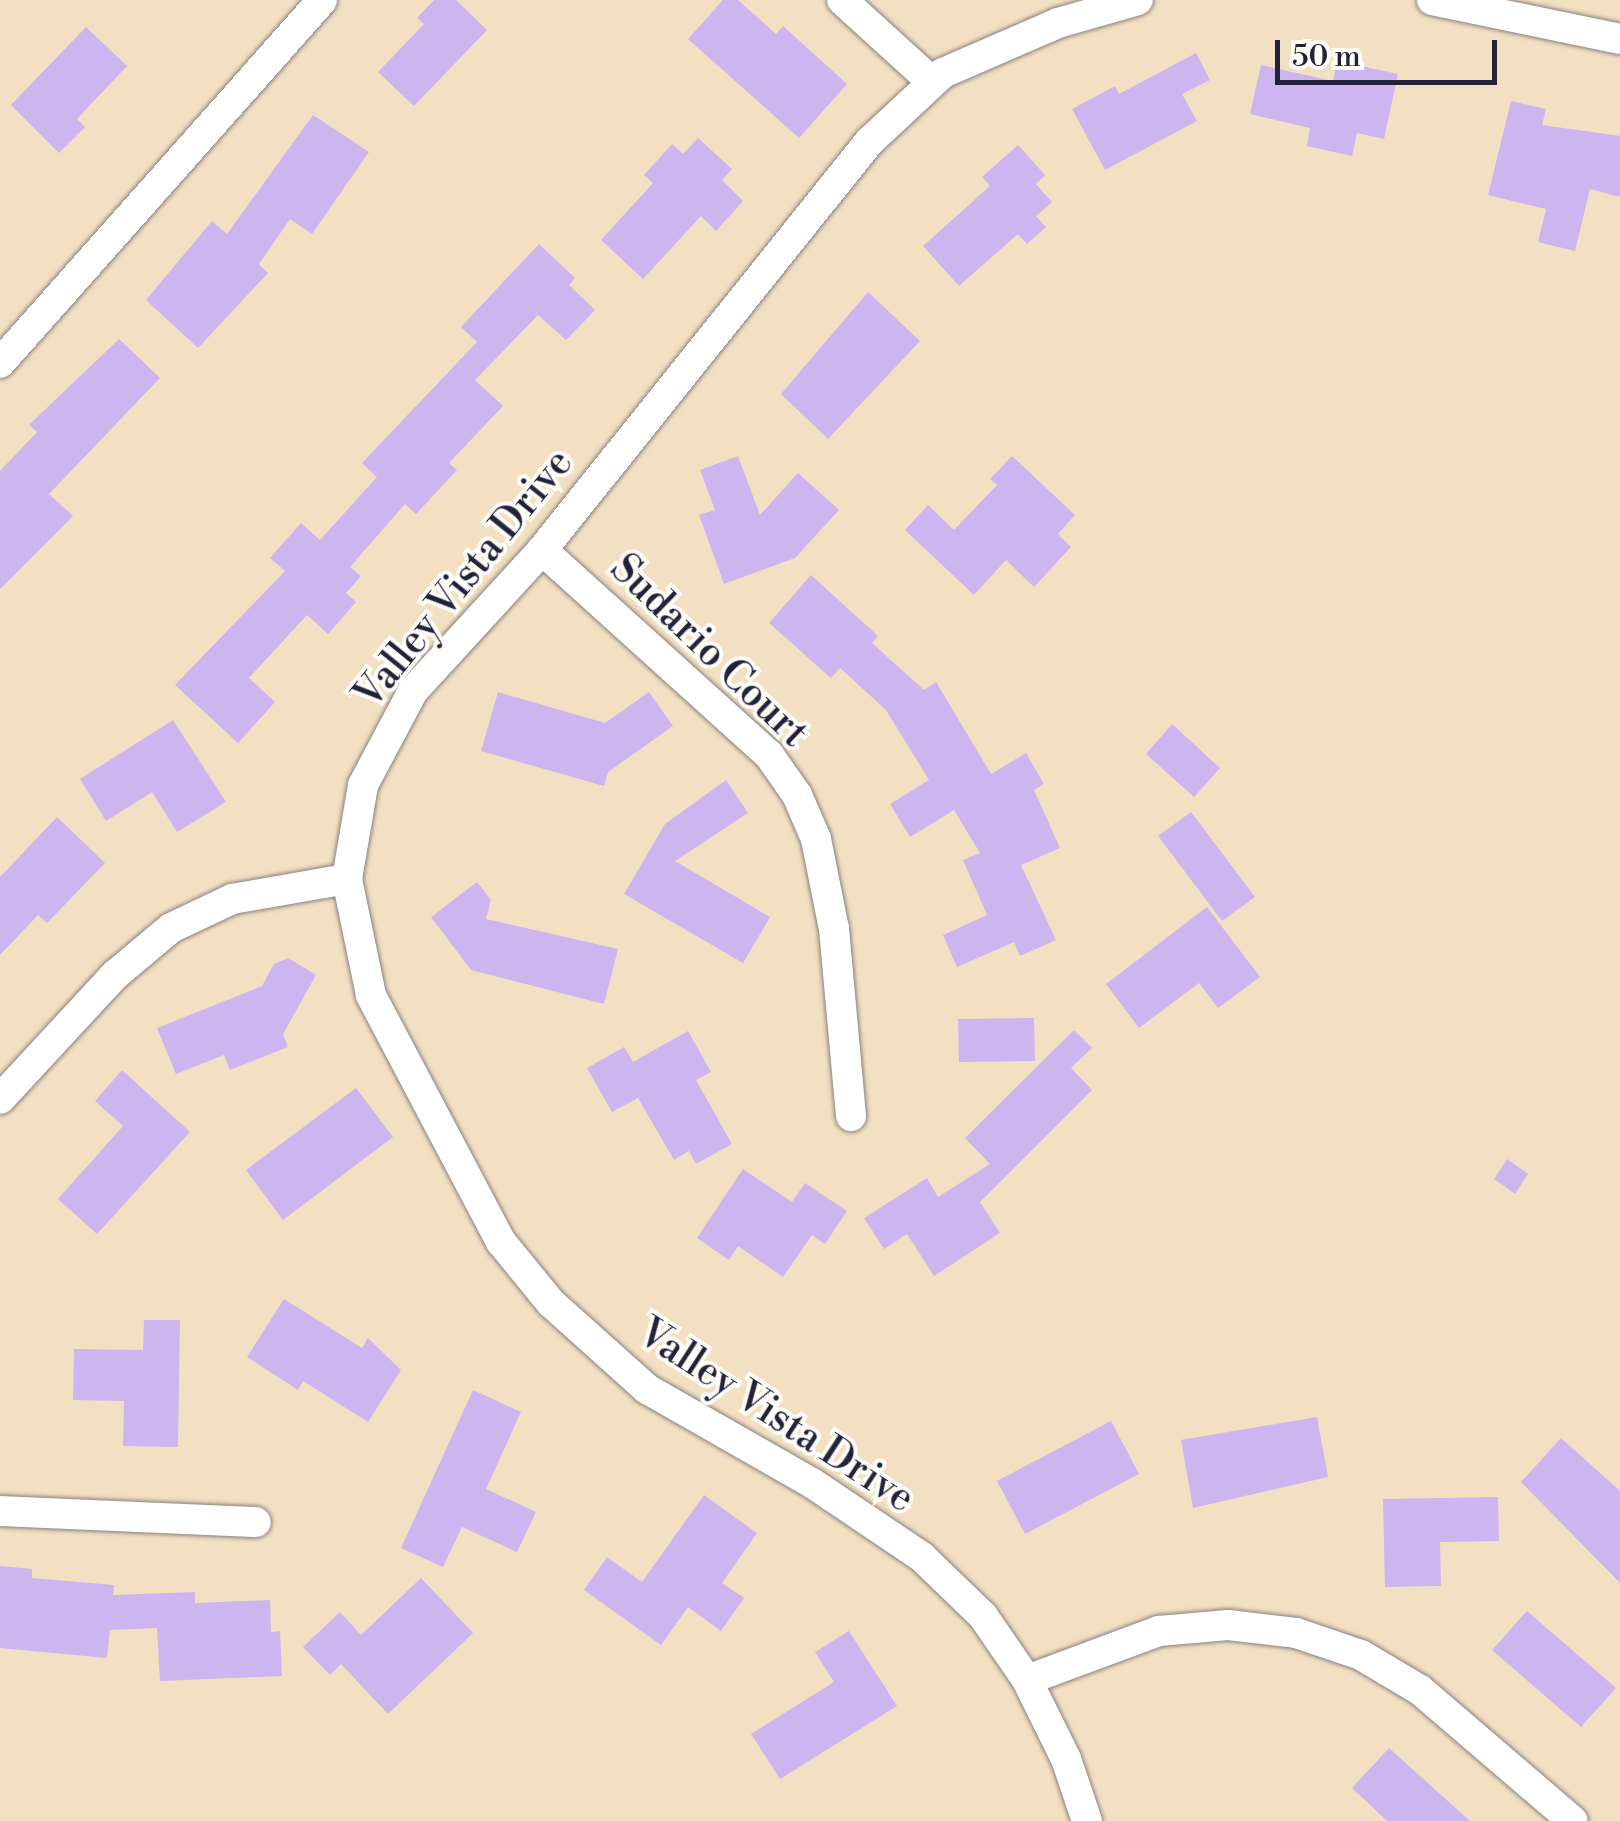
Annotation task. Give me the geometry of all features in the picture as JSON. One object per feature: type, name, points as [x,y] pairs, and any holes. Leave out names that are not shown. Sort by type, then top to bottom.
[{"type":"street","points":[[0,363],[322,0]]},
{"type":"street","points":[[842,0],[932,82]]},
{"type":"street","name":"Valley Vista Drive","points":[[1087,1821],[1066,1759],[1026,1680],[983,1616],[922,1558],[812,1484],[647,1389],[550,1303],[464,1182],[391,1042],[359,962],[347,878],[364,785],[393,720],[542,550],[784,243],[869,142],[932,82],[1010,40],[1138,0]]},
{"type":"street","points":[[1432,0],[1532,9],[1620,39]]},
{"type":"street","name":"Sudario Court","points":[[542,550],[769,755],[797,794],[816,839],[834,929],[851,1116]]},
{"type":"street","points":[[0,1099],[115,975],[171,928],[232,899],[347,878]]},
{"type":"street","points":[[0,1511],[256,1522]]},
{"type":"street","points":[[1026,1680],[1159,1631],[1228,1625],[1296,1633],[1361,1655],[1406,1681],[1574,1821]]},
{"type":"building","points":[[434,0],[456,0],[487,30],[414,106],[378,72],[424,24],[417,18]]},
{"type":"building","points":[[723,0],[738,0],[776,34],[783,26],[847,84],[799,138],[688,39]]},
{"type":"building","points":[[86,27],[127,66],[77,119],[85,127],[59,153],[11,105]]},
{"type":"building","points":[[1196,53],[1210,80],[1182,94],[1197,121],[1105,170],[1072,109],[1115,86],[1119,94]]},
{"type":"building","points":[[1337,61],[1398,74],[1384,139],[1357,133],[1352,156],[1307,146],[1310,128],[1250,114],[1261,65],[1333,81]]},
{"type":"building","points":[[1511,101],[1546,109],[1542,125],[1620,136],[1620,197],[1590,189],[1575,251],[1538,242],[1546,209],[1488,195]]},
{"type":"building","points":[[313,115],[369,152],[312,234],[290,219],[259,264],[268,273],[198,348],[146,300],[212,221],[227,234]]},
{"type":"building","points":[[698,138],[732,169],[722,180],[743,201],[716,231],[701,216],[643,279],[601,240],[653,183],[644,175],[672,144],[683,154]]},
{"type":"building","points":[[1018,145],[1045,175],[1036,184],[1052,202],[1036,216],[1046,227],[1027,244],[1018,234],[959,286],[923,246],[990,186],[982,177]]},
{"type":"building","points":[[539,244],[575,278],[569,285],[595,310],[566,340],[538,315],[475,380],[503,406],[449,463],[457,470],[416,514],[405,504],[350,567],[361,576],[346,593],[356,602],[328,634],[307,615],[249,678],[275,702],[238,743],[175,685],[285,571],[270,558],[301,523],[320,540],[377,477],[362,463],[477,342],[461,327]]},
{"type":"building","points":[[868,292],[920,341],[828,439],[781,394]]},
{"type":"building","points":[[119,339],[160,378],[49,494],[73,516],[0,589],[0,471],[37,432],[29,425]]},
{"type":"building","points":[[738,456],[760,515],[798,473],[839,510],[795,558],[724,584],[699,515],[715,510],[700,470]]},
{"type":"building","points":[[1012,456],[1075,515],[1058,534],[1071,547],[1034,587],[1006,560],[974,595],[905,530],[928,505],[954,530],[997,485],[990,479]]},
{"type":"building","points":[[811,575],[878,636],[872,643],[924,690],[936,682],[991,774],[1026,753],[1044,784],[1034,790],[1060,848],[1021,865],[1056,940],[1020,956],[1014,942],[957,967],[943,935],[987,915],[963,860],[980,853],[954,810],[910,837],[890,804],[929,780],[886,710],[840,668],[831,678],[769,623]]},
{"type":"building","points":[[498,692],[605,723],[649,692],[673,726],[608,772],[604,786],[481,751]]},
{"type":"building","points":[[173,720],[226,802],[177,832],[152,792],[106,821],[80,779]]},
{"type":"building","points":[[1172,724],[1220,768],[1194,797],[1146,754]]},
{"type":"building","points":[[726,780],[748,813],[675,861],[770,917],[743,963],[624,894],[665,824]]},
{"type":"building","points":[[1191,812],[1255,897],[1222,921],[1158,836]]},
{"type":"building","points":[[57,817],[105,863],[47,923],[38,915],[0,955],[0,877]]},
{"type":"building","points":[[477,882],[491,900],[486,919],[618,949],[604,1004],[471,970],[431,917]]},
{"type":"building","points":[[1207,907],[1260,977],[1218,1008],[1199,983],[1139,1028],[1106,984]]},
{"type":"building","points":[[288,958],[316,975],[283,1034],[288,1047],[230,1070],[224,1055],[176,1074],[157,1028],[262,986],[274,964]]},
{"type":"building","points":[[1034,1018],[1035,1061],[959,1062],[958,1019]]},
{"type":"building","points":[[1074,1030],[1092,1048],[1071,1068],[1092,1090],[980,1202],[1000,1233],[934,1276],[907,1234],[884,1249],[864,1218],[927,1178],[938,1197],[990,1164],[965,1138]]},
{"type":"building","points":[[688,1031],[711,1072],[696,1080],[732,1144],[696,1164],[689,1151],[674,1160],[638,1098],[612,1112],[587,1068],[624,1047],[633,1062]]},
{"type":"building","points":[[122,1070],[190,1132],[97,1234],[58,1199],[123,1126],[95,1101]]},
{"type":"building","points":[[356,1088],[393,1137],[283,1220],[246,1170]]},
{"type":"building","points":[[1507,1159],[1528,1174],[1515,1194],[1494,1179]]},
{"type":"building","points":[[743,1169],[792,1202],[805,1183],[847,1211],[825,1244],[812,1235],[783,1277],[738,1246],[729,1260],[697,1238]]},
{"type":"building","points":[[284,1299],[362,1348],[368,1338],[401,1370],[368,1422],[303,1381],[298,1390],[247,1357]]},
{"type":"building","points":[[144,1320],[180,1320],[178,1447],[123,1446],[124,1401],[73,1400],[74,1349],[143,1350]]},
{"type":"building","points":[[473,1390],[521,1412],[486,1489],[536,1512],[517,1552],[462,1527],[443,1567],[401,1548]]},
{"type":"building","points":[[1317,1417],[1328,1477],[1193,1508],[1181,1440]]},
{"type":"building","points":[[1111,1421],[1139,1474],[1025,1534],[997,1481]]},
{"type":"building","points":[[1561,1438],[1620,1491],[1620,1583],[1521,1482]]},
{"type":"building","points":[[704,1495],[757,1533],[722,1583],[744,1598],[721,1631],[688,1607],[661,1645],[584,1590],[607,1557],[642,1582]]},
{"type":"building","points":[[1498,1497],[1499,1541],[1440,1542],[1441,1586],[1385,1587],[1383,1499]]},
{"type":"building","points":[[0,1566],[32,1569],[32,1578],[114,1585],[113,1595],[195,1592],[195,1603],[270,1600],[271,1632],[280,1631],[282,1676],[160,1681],[157,1628],[110,1630],[107,1658],[0,1648]]},
{"type":"building","points":[[421,1578],[473,1633],[388,1714],[341,1664],[330,1675],[303,1647],[340,1612],[361,1635]]},
{"type":"building","points":[[1527,1611],[1616,1688],[1581,1727],[1492,1650]]},
{"type":"building","points":[[849,1631],[897,1706],[780,1779],[751,1734],[834,1682],[815,1652]]},
{"type":"building","points":[[1389,1748],[1470,1821],[1387,1821],[1352,1788]]}]
